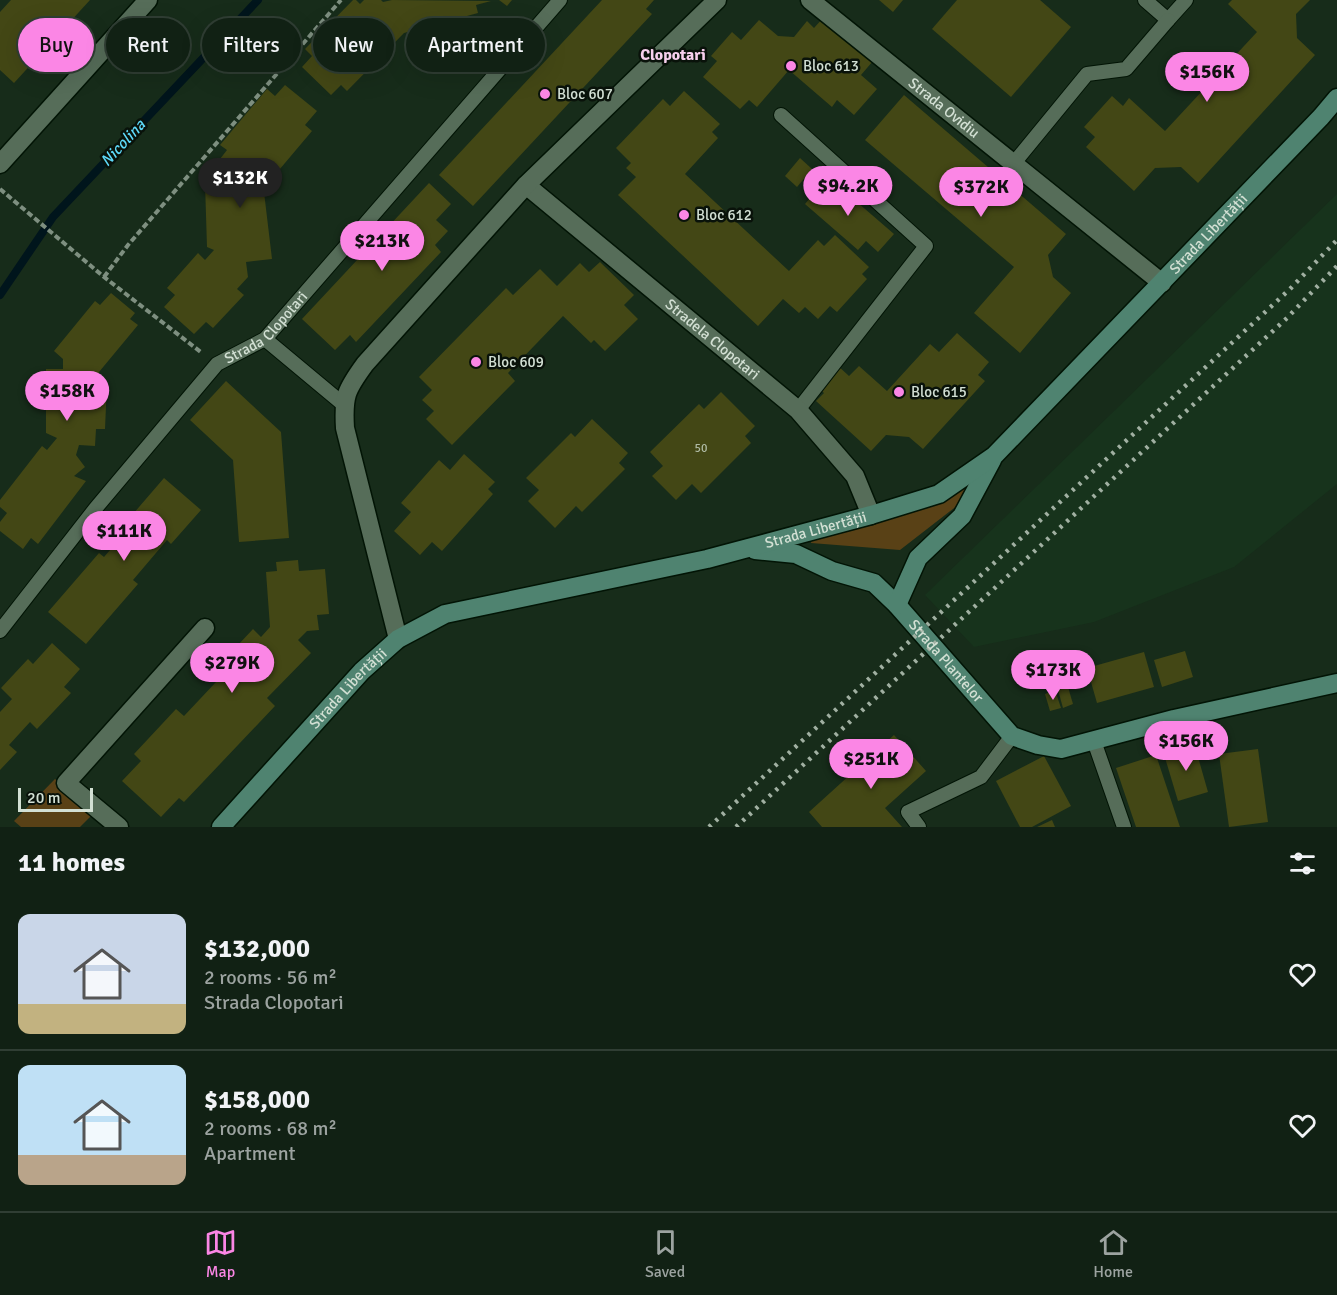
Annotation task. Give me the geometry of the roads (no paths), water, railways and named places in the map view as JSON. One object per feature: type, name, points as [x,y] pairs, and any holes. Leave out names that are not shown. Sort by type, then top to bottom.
[{"type":"street","points":[[0,164],[148,0]]},
{"type":"street","points":[[398,639],[345,429],[343,404],[351,384],[365,364],[526,185],[717,0]]},
{"type":"street","name":"Strada Ovidiu","points":[[810,0],[1162,283]]},
{"type":"street","name":"Strada Libertății","points":[[221,827],[362,671],[398,639],[445,614],[668,567],[871,515],[939,494],[994,456],[1337,98]]},
{"type":"street","name":"Stradela Clopotari","points":[[526,185],[798,410],[855,476],[871,515]]},
{"type":"street","name":"Strada Plantelor","points":[[897,604],[918,558],[962,516],[994,456]]},
{"type":"street","name":"Strada Plantelor","points":[[741,549],[796,554],[832,571],[874,583],[897,604],[1012,736]]},
{"type":"street","points":[[118,827],[66,783],[205,628]]},
{"type":"street","points":[[1012,736],[1038,745],[1061,748],[1174,718],[1337,683]]},
{"type":"lane","name":"Strada Clopotari","points":[[0,630],[95,509],[217,364],[265,339],[560,0]]},
{"type":"lane","points":[[1145,0],[1168,20]]},
{"type":"lane","points":[[1014,163],[1087,74],[1126,69],[1186,0]]},
{"type":"lane","points":[[781,115],[926,246],[798,410]]},
{"type":"lane","points":[[265,339],[343,404]]},
{"type":"lane","points":[[919,827],[908,812],[981,777],[1012,736]]},
{"type":"lane","points":[[1094,741],[1124,827]]},
{"type":"waterway","name":"Nicolina","points":[[0,295],[53,217],[258,0]]},
{"type":"railway","points":[[709,827],[1290,289],[1337,240]]},
{"type":"railway","points":[[736,827],[1287,318],[1337,266]]},
{"type":"place","name":"Bloc 613","points":[[791,66]]},
{"type":"place","name":"Bloc 607","points":[[545,94]]},
{"type":"place","name":"Bloc 612","points":[[684,215]]},
{"type":"place","name":"Bloc 609","points":[[476,362]]},
{"type":"place","name":"Bloc 615","points":[[899,392]]},
{"type":"district","name":"Clopotari","points":[[673,55]]}]
